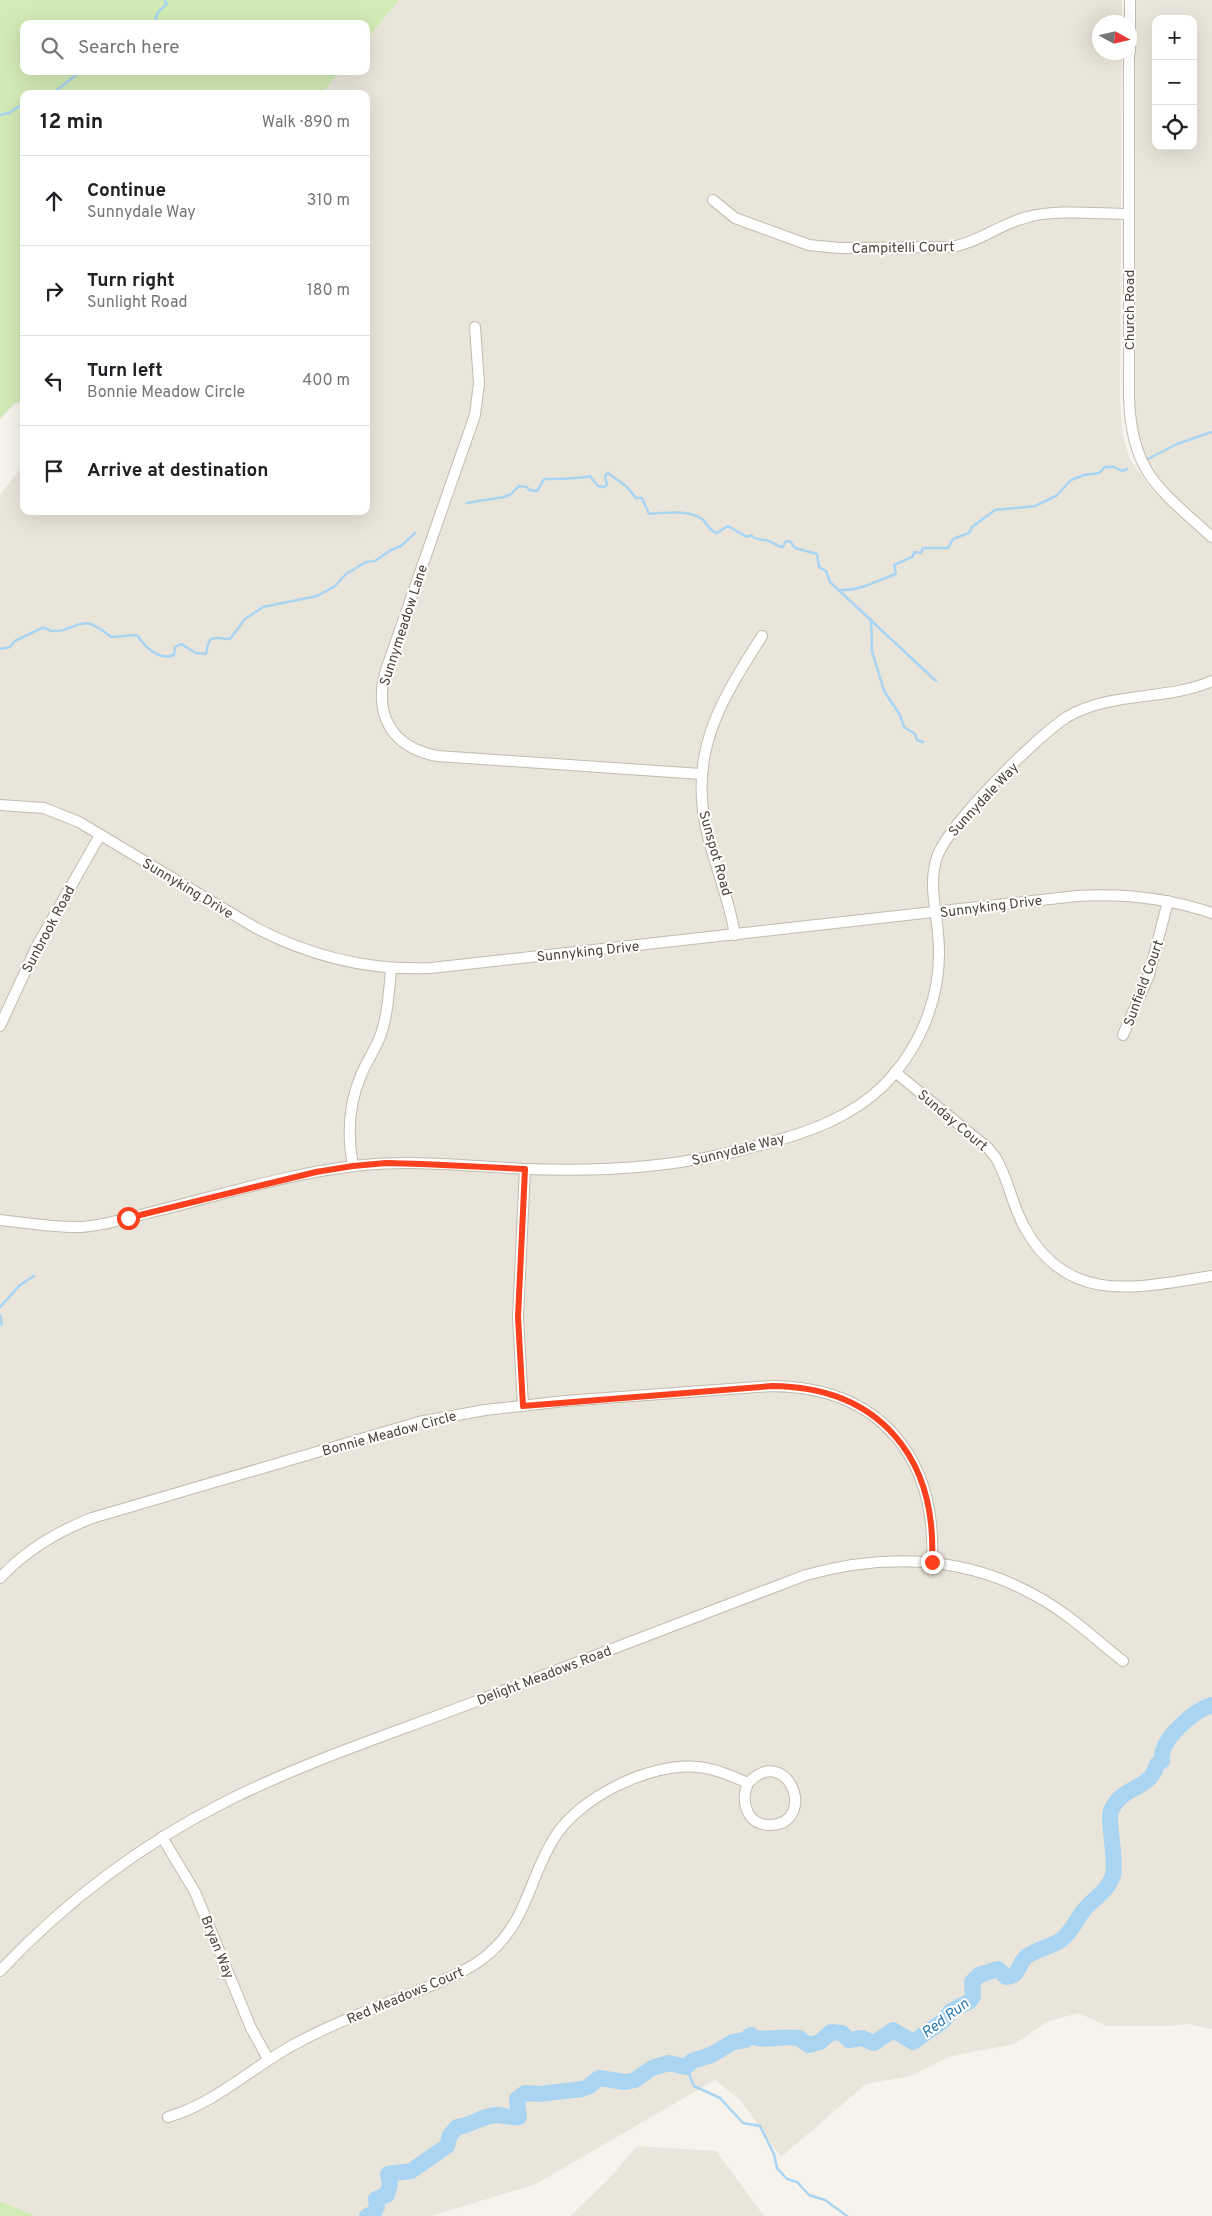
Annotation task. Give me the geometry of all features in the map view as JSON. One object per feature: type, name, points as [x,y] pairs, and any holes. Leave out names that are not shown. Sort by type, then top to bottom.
[{"type":"street","name":"Church Road","points":[[1130,0],[1130,15]]},
{"type":"street","name":"Church Road","points":[[1130,60],[1128,397],[1132,439],[1140,461],[1153,482],[1212,537]]},
{"type":"street","name":"Campitelli Court","points":[[713,200],[735,218],[801,242],[839,248],[952,247],[967,243],[1018,220],[1034,215],[1129,214]]},
{"type":"street","name":"Sunnymeadow Lane","points":[[475,327],[479,383],[475,415],[386,670],[381,702],[386,720],[405,745],[437,756],[701,774]]},
{"type":"street","name":"Sunspot Road","points":[[735,934],[730,905],[706,828],[702,803],[701,774],[709,735],[722,701],[762,636]]},
{"type":"street","name":"Sunnydale Way","points":[[0,1220],[86,1226],[316,1172],[386,1163],[589,1170],[652,1167],[708,1159],[741,1151],[804,1132],[840,1116],[871,1097],[895,1072],[918,1039],[932,1002],[939,964],[933,875],[938,855],[947,836],[1050,730],[1072,715],[1095,705],[1114,700],[1185,691],[1212,681]]},
{"type":"street","name":"Sunnyking Drive","points":[[0,805],[29,806],[55,811],[79,822],[248,924],[282,942],[336,960],[391,969],[432,968],[1094,895],[1130,896],[1168,901],[1212,913]]},
{"type":"street","name":"Sunbrook Road","points":[[0,1026],[41,938],[100,835]]},
{"type":"street","name":"Sunfield Court","points":[[1123,1035],[1152,967],[1168,901]]},
{"type":"street","points":[[353,1166],[349,1142],[350,1109],[361,1074],[381,1034],[387,1012],[391,969]]},
{"type":"street","name":"Sunday Court","points":[[895,1072],[988,1148],[996,1158],[1024,1228],[1042,1252],[1059,1267],[1091,1283],[1125,1288],[1212,1276]]},
{"type":"street","points":[[523,1406],[518,1317],[525,1169]]},
{"type":"street","name":"Bonnie Meadow Circle","points":[[0,1578],[22,1557],[42,1542],[62,1530],[92,1518],[419,1422],[485,1410],[523,1406],[772,1386],[802,1387],[838,1396],[881,1422],[900,1443],[914,1463],[930,1507],[932,1562]]},
{"type":"street","name":"Delight Meadows Road","points":[[0,1971],[70,1904],[162,1837],[226,1802],[304,1767],[806,1575],[846,1565],[886,1560],[932,1562],[985,1574],[1026,1590],[1068,1617],[1123,1661]]},
{"type":"street","name":"Red Meadows Court","points":[[168,2116],[202,2104],[268,2060],[321,2031],[454,1976],[486,1956],[500,1944],[519,1918],[545,1855],[560,1829],[582,1807],[600,1795],[654,1772],[684,1766],[715,1770],[748,1783]]},
{"type":"street","points":[[770,1772],[784,1776],[790,1782],[796,1795],[792,1812],[779,1823],[771,1825],[761,1823],[752,1818],[744,1802],[744,1793],[748,1783],[762,1773],[770,1772]]},
{"type":"street","name":"Bryan Way","points":[[162,1837],[194,1892],[251,2028],[268,2060]]},
{"type":"shaded area","points":[[399,0],[1122,0],[1122,15],[1092,15],[1092,60],[1122,60],[1120,402],[1123,437],[1130,459],[1152,490],[1212,544],[1212,2029],[1188,2024],[1168,2026],[1107,2026],[1078,2013],[1047,2022],[1015,2044],[951,2056],[911,2076],[866,2084],[781,2157],[741,2101],[715,2080],[536,2184],[431,2216],[35,2216],[0,2201],[0,495],[20,469],[20,515],[370,515],[370,90],[325,90],[337,75],[370,75],[370,35]]},
{"type":"shaded area","points":[[1134,0],[1212,0],[1212,530],[1176,498],[1152,473],[1138,444],[1133,402],[1134,60],[1137,60],[1137,15],[1134,15]]},
{"type":"shaded area","points":[[637,2146],[716,2151],[764,2216],[570,2216],[609,2179]]},
{"type":"green space","points":[[0,0],[399,0],[370,35],[370,20],[20,20],[20,75],[337,75],[325,90],[20,90],[20,402],[15,403],[0,419]]},
{"type":"green space","points":[[0,2201],[35,2216],[0,2216]]},
{"type":"waterway","points":[[155,20],[158,12],[167,4],[165,0]]},
{"type":"waterway","points":[[57,90],[76,75]]},
{"type":"waterway","points":[[0,115],[9,113],[20,106]]},
{"type":"waterway","points":[[1148,459],[1177,444],[1212,432]]},
{"type":"waterway","points":[[840,590],[855,589],[896,574],[894,565],[912,557],[915,552],[921,553],[923,548],[948,548],[953,539],[969,533],[972,527],[995,510],[1035,506],[1056,496],[1071,480],[1084,475],[1099,473],[1105,467],[1114,467],[1122,471],[1127,469]]},
{"type":"waterway","points":[[467,503],[504,497],[511,494],[519,486],[537,491],[544,479],[590,476],[598,486],[604,487],[607,485],[605,476],[608,473],[627,487],[636,498],[642,498],[649,514],[677,512],[692,514],[703,520],[710,529],[717,533],[728,526],[747,537],[751,535],[783,547],[785,542],[790,541],[795,548],[817,554],[819,567],[826,571],[830,582],[936,681]]},
{"type":"waterway","points":[[0,649],[10,647],[15,641],[42,628],[51,631],[62,630],[85,623],[92,624],[111,637],[137,635],[148,648],[163,656],[174,655],[175,647],[181,644],[196,653],[206,654],[209,642],[213,638],[230,639],[245,619],[263,607],[317,596],[335,586],[346,574],[366,562],[375,561],[391,550],[401,546],[415,533]]},
{"type":"waterway","points":[[871,619],[872,651],[884,691],[900,715],[904,727],[915,734],[917,740],[923,742]]},
{"type":"waterway","points":[[0,1307],[20,1285],[34,1276]]},
{"type":"waterway","points":[[0,1315],[2,1324],[0,1325]]},
{"type":"waterway","name":"Red Run","points":[[367,2216],[374,2213],[377,2207],[376,2199],[387,2195],[390,2184],[388,2174],[411,2171],[447,2146],[450,2135],[457,2127],[490,2116],[519,2117],[517,2099],[525,2093],[539,2094],[582,2089],[588,2087],[599,2078],[625,2082],[635,2080],[652,2068],[669,2063],[686,2067],[692,2061],[711,2055],[733,2042],[745,2040],[751,2035],[766,2039],[799,2038],[809,2045],[820,2042],[831,2032],[842,2033],[849,2040],[862,2038],[874,2043],[893,2030],[913,2042],[943,2021],[951,2011],[970,2001],[973,1996],[972,1982],[979,1975],[998,1969],[1006,1977],[1011,1976],[1017,1972],[1026,1957],[1037,1950],[1058,1942],[1066,1935],[1084,1910],[1108,1885],[1113,1875],[1114,1860],[1110,1816],[1116,1802],[1148,1779],[1157,1764],[1162,1761],[1166,1744],[1179,1727],[1196,1713],[1212,1705]]},
{"type":"waterway","points":[[686,2067],[694,2086],[720,2098],[743,2123],[760,2126],[774,2154],[777,2168],[787,2179],[797,2182],[809,2195],[825,2200],[847,2216]]},
{"type":"route","points":[[128,1218],[316,1172],[353,1166],[386,1163],[525,1169],[518,1317],[523,1406],[761,1386],[802,1387],[838,1396],[881,1422],[900,1443],[914,1463],[930,1507],[933,1542],[932,1562]]}]
